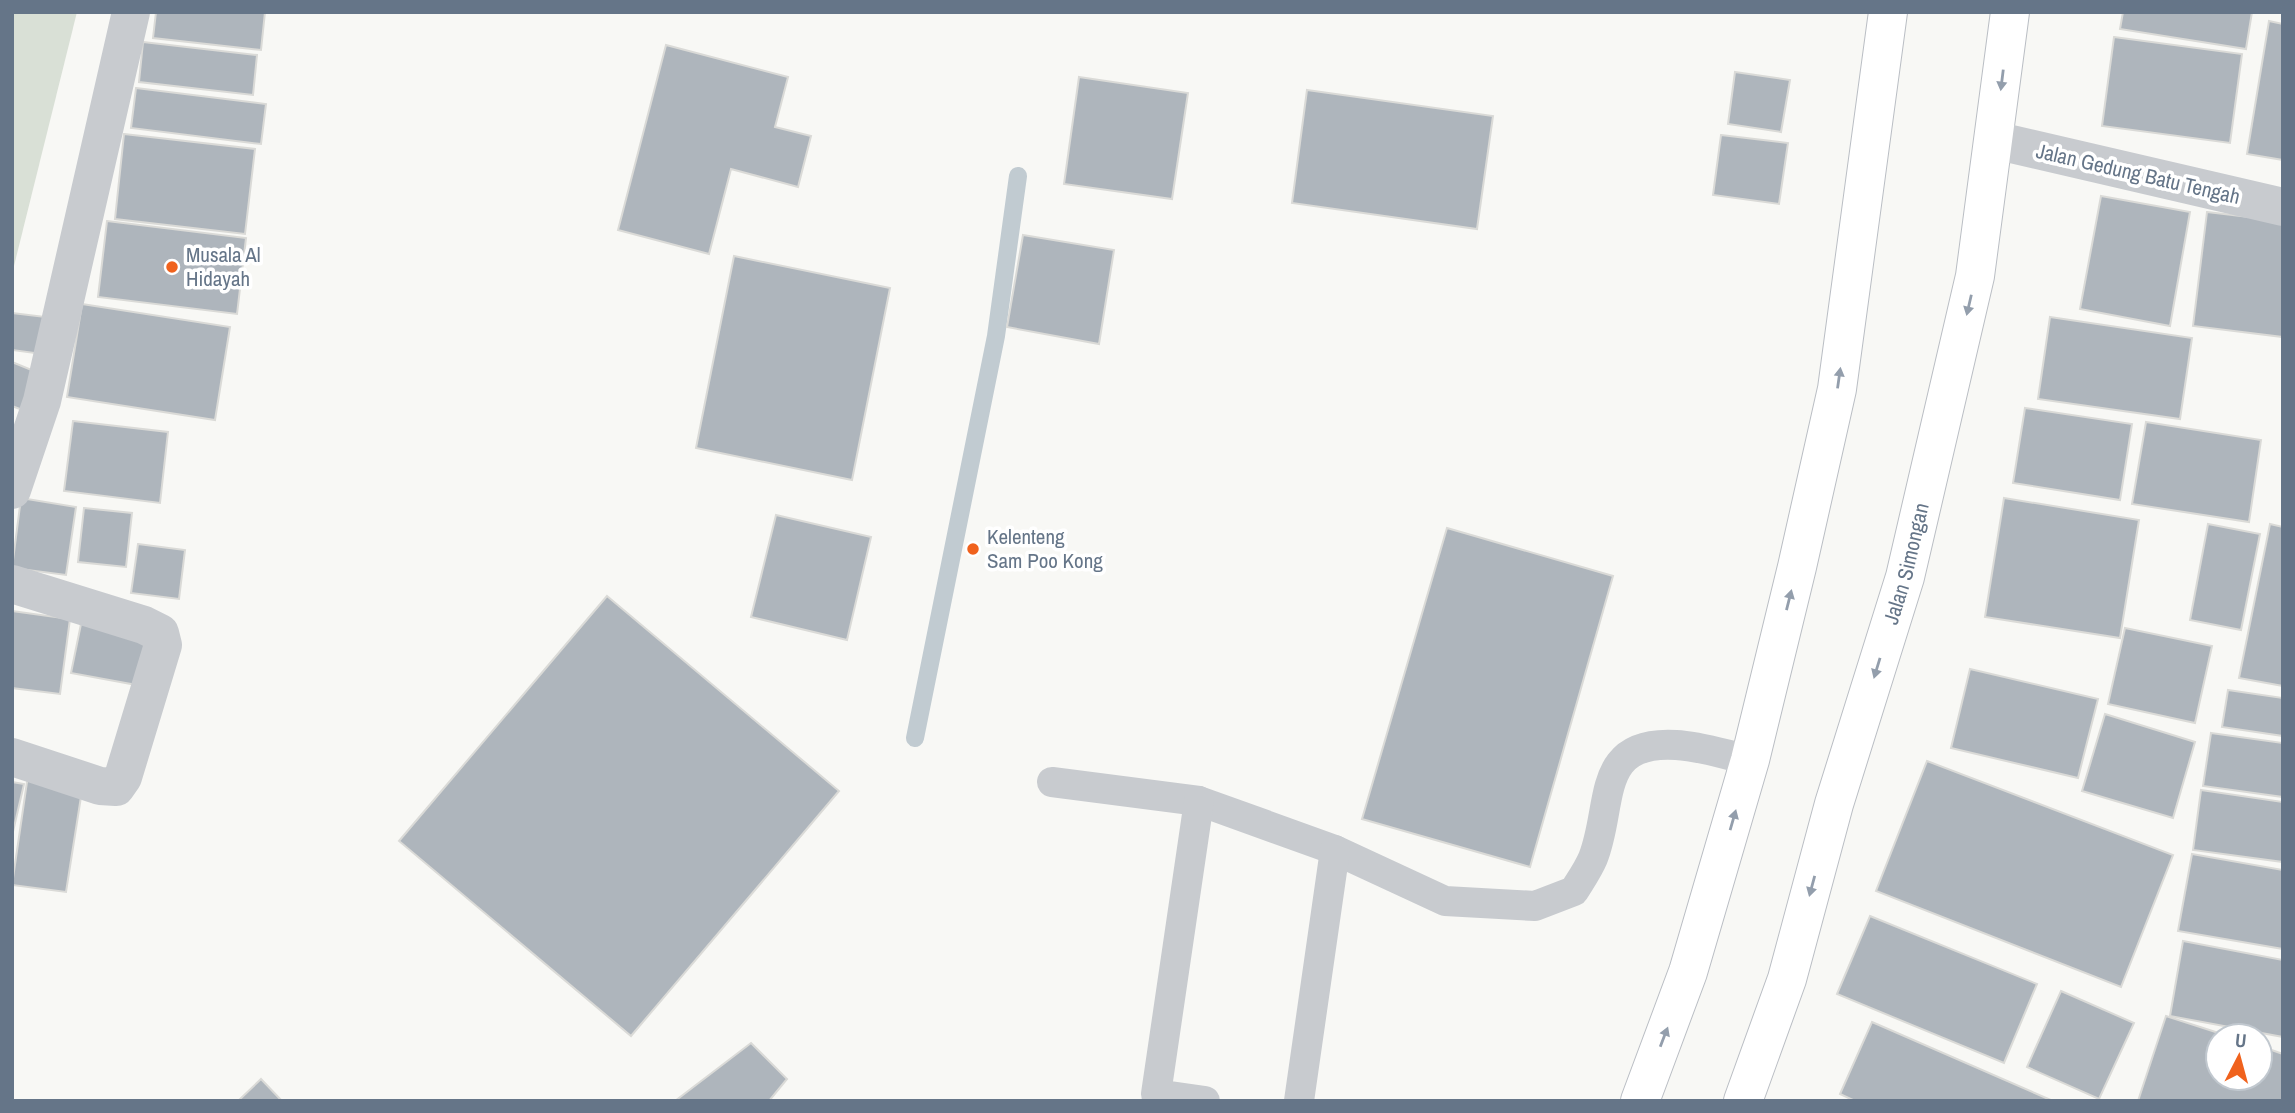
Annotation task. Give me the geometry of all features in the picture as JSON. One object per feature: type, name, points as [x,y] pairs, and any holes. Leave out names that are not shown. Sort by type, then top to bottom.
[{"type":"main road","points":[[1640,1101],[1688,972],[1750,760],[1837,389],[1888,12]]},
{"type":"main road","name":"Jalan Simongan","points":[[1743,1101],[1787,979],[1834,804],[1905,577],[1975,276],[2010,12]]},
{"type":"street","points":[[12,490],[42,401],[131,12]]},
{"type":"street","name":"Jalan Gedung Batu Tengah","points":[[1994,140],[2283,206]]},
{"type":"street","points":[[12,584],[144,625],[160,634],[163,645],[123,777],[116,787],[100,786],[12,757]]},
{"type":"lane","points":[[1052,782],[1199,801],[1335,850],[1445,901],[1535,906],[1574,891],[1593,858],[1609,783],[1621,758],[1640,747],[1676,745],[1750,760]]},
{"type":"lane","points":[[1199,801],[1156,1094],[1205,1101]]},
{"type":"lane","points":[[1299,1101],[1335,850]]},
{"type":"shaded area","points":[[12,12],[77,12],[12,274]]},
{"type":"building","points":[[156,12],[265,12],[261,50],[153,38]]},
{"type":"building","points":[[2123,12],[2252,12],[2246,49],[2120,29]]},
{"type":"building","points":[[2269,21],[2283,24],[2283,160],[2247,154]]},
{"type":"building","points":[[2114,37],[2242,54],[2230,143],[2102,126]]},
{"type":"building","points":[[143,42],[257,55],[253,95],[139,82]]},
{"type":"building","points":[[666,45],[788,77],[775,127],[811,136],[798,187],[731,169],[709,254],[618,230]]},
{"type":"building","points":[[1735,72],[1790,80],[1781,132],[1728,124]]},
{"type":"building","points":[[1079,77],[1188,93],[1172,199],[1064,184]]},
{"type":"building","points":[[136,88],[266,104],[261,144],[131,128]]},
{"type":"building","points":[[1307,90],[1493,116],[1477,229],[1292,203]]},
{"type":"building","points":[[124,134],[255,149],[245,234],[115,219]]},
{"type":"building","points":[[1721,135],[1788,143],[1779,204],[1713,195]]},
{"type":"building","points":[[2101,196],[2190,212],[2170,326],[2080,309]]},
{"type":"building","points":[[2207,212],[2283,221],[2283,337],[2193,326]]},
{"type":"building","name":"Musala Al Hidayah","points":[[107,221],[246,238],[237,314],[98,297]]},
{"type":"building","points":[[1023,235],[1114,250],[1099,344],[1007,327]]},
{"type":"building","points":[[734,256],[890,288],[852,480],[696,448]]},
{"type":"building","points":[[82,304],[230,327],[215,420],[67,397]]},
{"type":"building","points":[[12,313],[54,318],[49,355],[12,350]]},
{"type":"building","points":[[2050,317],[2192,338],[2180,419],[2038,399]]},
{"type":"building","points":[[12,362],[39,373],[25,411],[12,406]]},
{"type":"building","points":[[2025,408],[2132,424],[2120,500],[2013,483]]},
{"type":"building","points":[[73,421],[168,432],[160,503],[64,491]]},
{"type":"building","points":[[2146,422],[2261,440],[2249,522],[2132,504]]},
{"type":"building","points":[[21,498],[76,507],[66,575],[12,568]]},
{"type":"building","points":[[2004,498],[2139,520],[2120,638],[1985,617]]},
{"type":"building","points":[[84,508],[132,513],[126,567],[78,562]]},
{"type":"building","points":[[776,515],[871,537],[847,640],[751,617]]},
{"type":"building","points":[[2208,524],[2260,534],[2241,630],[2190,620]]},
{"type":"building","points":[[2270,524],[2283,527],[2283,686],[2239,678]]},
{"type":"building","points":[[1447,528],[1613,576],[1530,867],[1362,819]]},
{"type":"building","points":[[138,544],[185,550],[179,599],[131,593]]},
{"type":"building","points":[[607,596],[839,791],[631,1036],[399,841]]},
{"type":"building","points":[[12,611],[70,619],[60,694],[12,688]]},
{"type":"building","points":[[81,624],[152,637],[142,686],[71,673]]},
{"type":"building","points":[[2125,628],[2212,646],[2195,723],[2108,704]]},
{"type":"building","points":[[1970,669],[2098,699],[2078,778],[1951,748]]},
{"type":"building","points":[[2228,690],[2283,698],[2283,736],[2222,727]]},
{"type":"building","points":[[2105,714],[2195,742],[2173,818],[2082,791]]},
{"type":"building","points":[[2211,733],[2283,743],[2283,797],[2203,786]]},
{"type":"building","points":[[1927,761],[2173,855],[2121,987],[1876,891]]},
{"type":"building","points":[[28,775],[83,784],[66,892],[12,885]]},
{"type":"building","points":[[12,782],[24,784],[12,836]]},
{"type":"building","points":[[2201,790],[2283,802],[2283,862],[2193,850]]},
{"type":"building","points":[[2192,854],[2283,870],[2283,949],[2178,931]]},
{"type":"building","points":[[1870,916],[2037,984],[2004,1063],[1837,994]]},
{"type":"building","points":[[2183,941],[2283,960],[2283,1037],[2274,1035],[2274,1022],[2204,1022],[2170,1016]]},
{"type":"building","points":[[2061,991],[2134,1023],[2099,1099],[2027,1067]]},
{"type":"building","points":[[2166,1016],[2204,1028],[2204,1092],[2274,1092],[2274,1051],[2283,1054],[2283,1101],[2138,1101]]},
{"type":"building","points":[[1872,1022],[2053,1101],[1855,1101],[1840,1094]]},
{"type":"building","points":[[751,1043],[787,1079],[769,1101],[675,1101]]},
{"type":"building","points":[[261,1079],[282,1101],[238,1101]]},
{"type":"waterway","points":[[915,738],[996,336],[1018,176]]},
{"type":"place","name":"Musala Al Hidayah","points":[[172,267]]},
{"type":"place","name":"Kelenteng Sam Poo Kong","points":[[973,549]]}]
